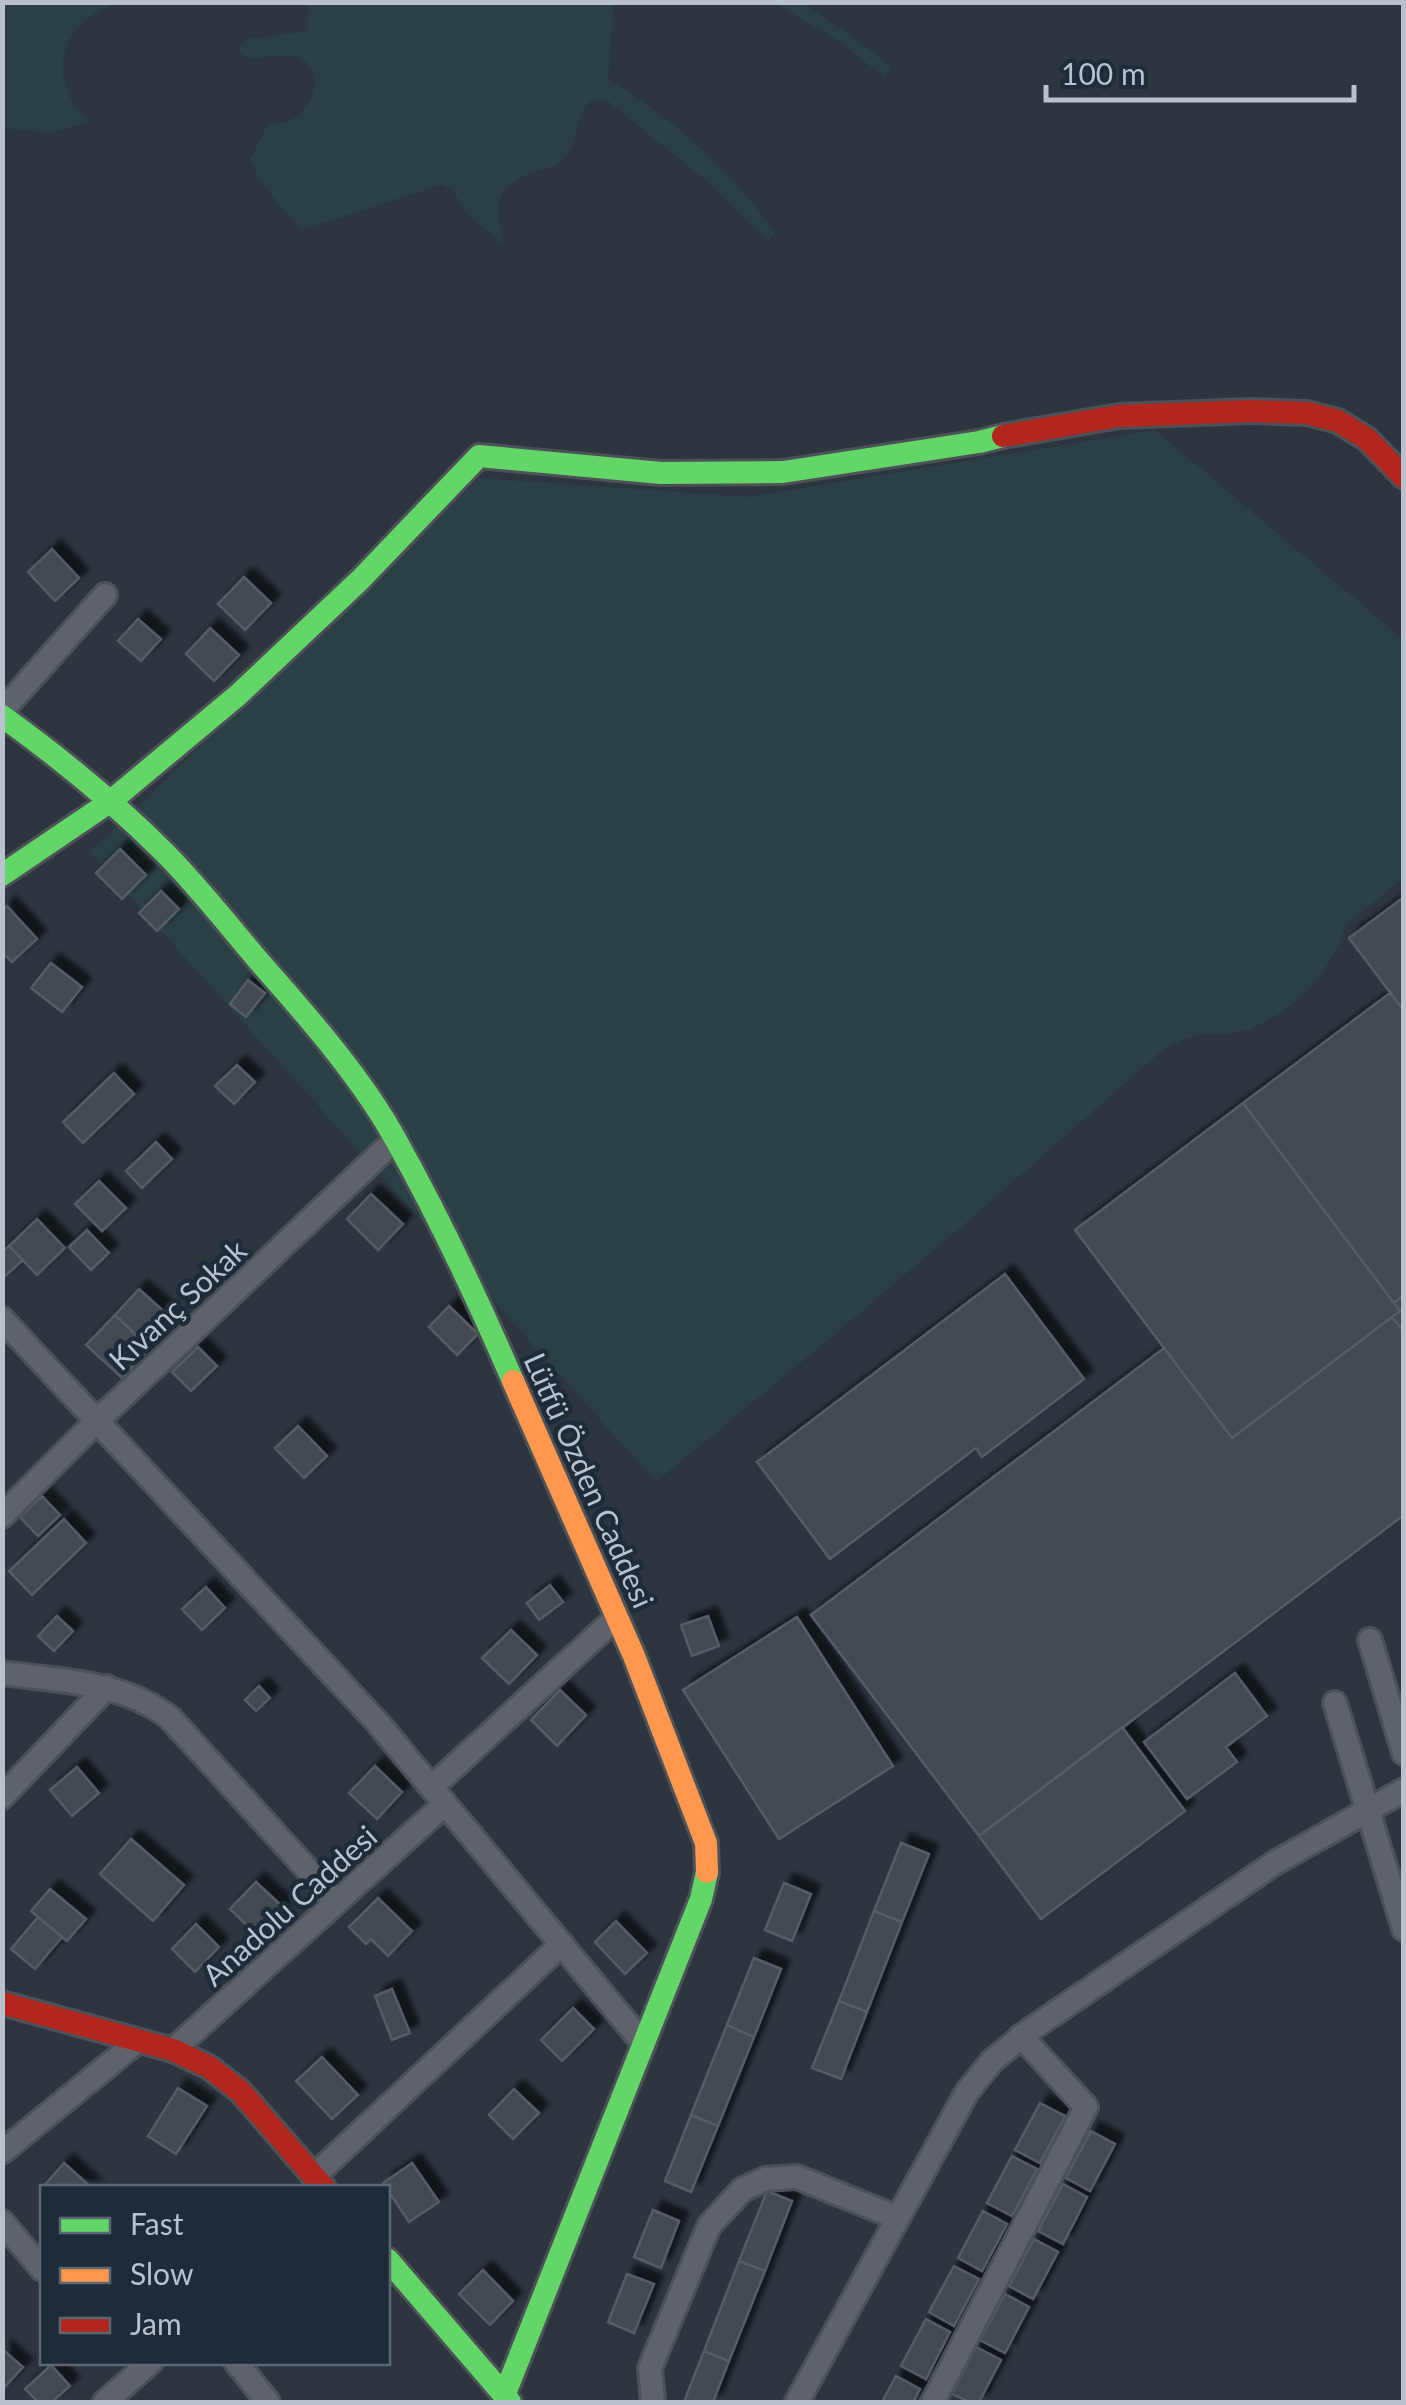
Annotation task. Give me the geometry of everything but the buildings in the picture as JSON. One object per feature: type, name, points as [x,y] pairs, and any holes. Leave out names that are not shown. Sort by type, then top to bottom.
[{"type":"street","points":[[2,875],[111,801],[175,749],[299,639],[478,456],[661,473],[783,472],[1119,416],[1251,411],[1307,413],[1338,421],[1367,439],[1404,477]]},
{"type":"street","points":[[2,713],[105,595]]},
{"type":"street","name":"Lütfü Özden Caddesi","points":[[2,713],[111,801],[167,856],[246,944],[353,1076],[396,1140],[486,1318],[617,1617],[702,1832],[707,1856],[701,1900],[507,2399]]},
{"type":"street","name":"Kıvanç Sokak","points":[[2,1516],[98,1420],[396,1140]]},
{"type":"street","points":[[2,1319],[378,1722],[644,2044]]},
{"type":"street","name":"Anadolu Caddesi","points":[[172,2050],[337,1902],[617,1617]]},
{"type":"street","points":[[1370,1640],[1404,1753]]},
{"type":"street","points":[[2,1672],[106,1687],[142,1699],[170,1718],[337,1902]]},
{"type":"street","points":[[2,1798],[106,1687]]},
{"type":"street","points":[[1335,1703],[1404,1929]]},
{"type":"street","points":[[798,2402],[967,2092],[992,2060],[1021,2036],[1274,1864],[1404,1790]]},
{"type":"street","points":[[2,2003],[192,2057],[240,2091],[319,2182],[562,1944]]},
{"type":"street","points":[[934,2402],[1086,2107],[1021,2036]]},
{"type":"street","points":[[2,2152],[138,2041]]},
{"type":"street","points":[[653,2402],[650,2368],[709,2226],[742,2190],[765,2179],[797,2176],[898,2218]]},
{"type":"street","points":[[2,2222],[40,2267]]},
{"type":"street","points":[[390,2262],[507,2399]]},
{"type":"street","points":[[238,2365],[268,2402]]},
{"type":"street","points":[[105,2402],[136,2367]]},
{"type":"green space","points":[[2,3],[117,3],[81,25],[65,53],[67,91],[91,121],[50,133],[3,128]]},
{"type":"green space","points":[[309,3],[614,3],[608,79],[656,111],[699,147],[739,187],[775,233],[768,241],[704,179],[609,102],[597,100],[584,109],[567,156],[507,187],[498,213],[503,244],[469,216],[452,190],[441,185],[301,230],[256,176],[250,160],[268,123],[283,123],[305,108],[312,97],[313,72],[307,63],[295,57],[246,58],[240,46],[248,39],[307,31]]},
{"type":"green space","points":[[775,3],[803,3],[891,68],[884,77],[836,39]]},
{"type":"green space","points":[[1155,430],[1403,639],[1403,878],[1345,926],[1321,976],[1283,1012],[1250,1029],[1231,1034],[1201,1034],[1164,1049],[981,1210],[656,1482],[90,852],[480,478],[748,497]]},
{"type":"traffic: fast","points":[[2,875],[111,801],[238,695],[360,580],[479,456],[661,473],[783,472],[1003,436]]},
{"type":"traffic: fast","points":[[2,716],[86,781],[164,852],[335,1051],[384,1119],[413,1171],[513,1381]]},
{"type":"traffic: fast","points":[[504,2396],[701,1899],[707,1872]]},
{"type":"traffic: fast","points":[[390,2262],[510,2402]]},
{"type":"traffic: slow","points":[[513,1381],[634,1656],[706,1843],[707,1872]]},
{"type":"traffic: jam","points":[[1003,436],[1119,416],[1307,413],[1338,421],[1367,439],[1404,477]]},
{"type":"traffic: jam","points":[[2,2003],[173,2050],[209,2067],[240,2091],[321,2185]]}]
